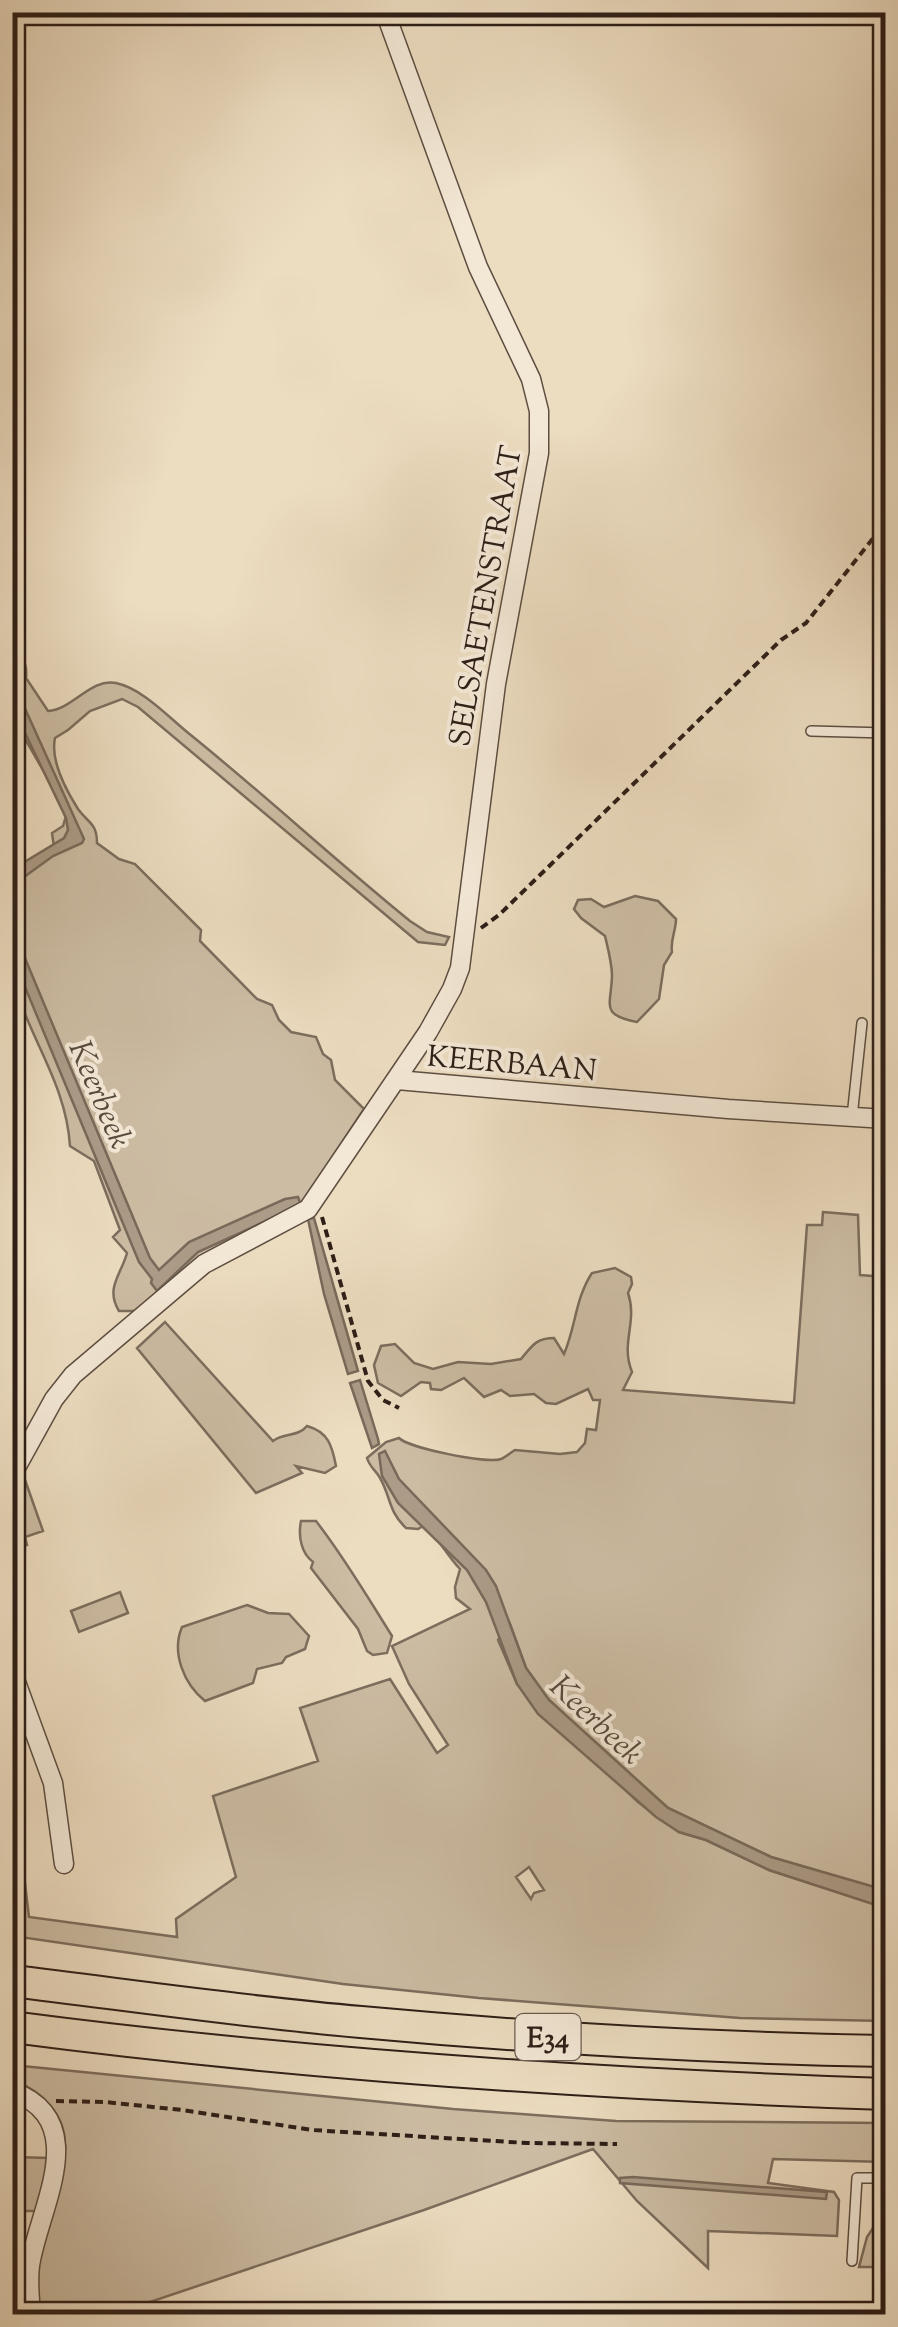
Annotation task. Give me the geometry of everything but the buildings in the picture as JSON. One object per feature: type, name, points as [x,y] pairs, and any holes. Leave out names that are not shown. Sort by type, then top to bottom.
[{"type":"highway","name":"E34","points":[[12,1981],[356,2022],[538,2037],[886,2051]]},
{"type":"highway","name":"E34","points":[[12,2026],[159,2045],[439,2071],[886,2094]]},
{"type":"street","name":"SELSAETENSTRAAT","points":[[385,12],[478,267],[531,379],[539,411],[539,454],[496,684],[480,794],[466,940],[452,989],[397,1080]]},
{"type":"street","name":"KEERBAAN","points":[[12,1475],[54,1399],[73,1375],[204,1264],[298,1216],[316,1198],[397,1080],[886,1119]]},
{"type":"street","points":[[12,1671],[54,1783],[64,1864]]},
{"type":"street","points":[[12,2091],[37,2105],[49,2118],[58,2142],[57,2161],[30,2266],[31,2314]]},
{"type":"lane","points":[[811,731],[886,733]]},
{"type":"lane","points":[[852,1117],[862,1023]]},
{"type":"lane","points":[[852,2260],[856,2178],[886,2178]]},
{"type":"path","points":[[466,940],[499,915],[781,640],[806,623],[886,522]]},
{"type":"path","points":[[316,1198],[368,1381],[383,1400],[398,1408]]},
{"type":"path","points":[[37,2105],[55,2101],[105,2102],[312,2130],[527,2143],[617,2144]]},
{"type":"shaded area","points":[[12,623],[13,640],[24,662],[26,678],[48,711],[98,685],[116,683],[137,691],[410,921],[427,932],[449,937],[445,945],[418,942],[138,707],[122,699],[90,711],[55,738],[60,775],[78,809],[94,827],[97,843],[119,859],[135,864],[201,930],[200,941],[257,999],[272,1005],[291,1032],[316,1037],[323,1054],[331,1060],[335,1080],[364,1109],[301,1205],[199,1257],[135,1311],[119,1311],[115,1303],[115,1282],[127,1253],[113,1237],[120,1230],[94,1161],[70,1146],[61,1100],[19,998],[11,966],[13,883],[54,847],[52,833],[63,826],[66,816],[13,718]]},
{"type":"shaded area","points":[[13,682],[84,839],[13,885],[13,869],[64,838],[68,830],[66,818],[13,708]]},
{"type":"shaded area","points":[[635,896],[658,901],[676,919],[659,999],[637,1022],[617,1016],[610,1008],[612,976],[605,936],[574,909],[578,900],[591,899],[604,907]]},
{"type":"shaded area","points":[[12,927],[150,1258],[159,1270],[189,1242],[285,1199],[298,1197],[301,1205],[198,1252],[157,1291],[139,1262],[13,958]]},
{"type":"shaded area","points":[[823,1212],[858,1215],[860,1275],[886,1277],[885,2021],[740,2018],[479,1998],[343,1984],[13,1936],[13,1867],[23,1867],[29,1917],[177,1937],[176,1919],[236,1877],[213,1796],[318,1761],[300,1708],[390,1679],[437,1753],[448,1745],[409,1684],[392,1646],[470,1609],[456,1598],[460,1569],[425,1525],[406,1528],[400,1522],[367,1458],[386,1442],[399,1438],[432,1450],[493,1460],[515,1450],[577,1452],[585,1443],[587,1429],[596,1430],[600,1400],[593,1400],[588,1389],[556,1404],[546,1403],[534,1394],[510,1396],[501,1390],[484,1397],[464,1378],[441,1390],[421,1382],[401,1396],[378,1383],[374,1365],[381,1346],[395,1344],[414,1363],[433,1369],[458,1362],[491,1364],[521,1359],[535,1344],[548,1338],[554,1338],[564,1354],[592,1273],[615,1268],[631,1277],[632,1284],[628,1293],[628,1352],[632,1372],[623,1390],[794,1403],[807,1225],[822,1225]],"holes":[[[510,1624],[526,1668],[549,1700],[668,1808],[771,1857],[865,1885],[866,1901],[769,1870],[706,1840],[679,1832],[638,1802],[517,1684],[498,1640]],[[529,1867],[544,1890],[534,1893],[531,1899],[516,1877]]]},
{"type":"shaded area","points":[[314,1218],[358,1371],[348,1374],[324,1294],[308,1219]]},
{"type":"shaded area","points":[[165,1322],[273,1441],[307,1426],[328,1440],[336,1466],[325,1473],[296,1466],[302,1473],[256,1493],[137,1348]]},
{"type":"shaded area","points":[[360,1380],[379,1444],[372,1448],[350,1383]]},
{"type":"shaded area","points":[[385,1451],[399,1479],[486,1570],[496,1586],[526,1668],[549,1700],[668,1808],[771,1857],[885,1890],[885,1908],[769,1870],[706,1840],[679,1832],[656,1817],[538,1714],[517,1684],[486,1602],[467,1570],[398,1503],[382,1476],[379,1454]]},
{"type":"shaded area","points":[[24,1477],[43,1531],[25,1537],[27,1545],[13,1550],[13,1492]]},
{"type":"shaded area","points":[[301,1521],[316,1521],[355,1577],[392,1636],[387,1653],[373,1655],[367,1651],[358,1629],[311,1568],[313,1562],[301,1544]]},
{"type":"shaded area","points":[[120,1592],[128,1613],[79,1632],[71,1611]]},
{"type":"shaded area","points":[[247,1605],[268,1613],[289,1614],[309,1636],[305,1649],[286,1657],[282,1663],[257,1669],[253,1683],[205,1701],[191,1686],[182,1667],[178,1647],[182,1627]]},
{"type":"shaded area","points":[[12,2065],[453,2109],[616,2121],[885,2123],[885,2162],[773,2159],[768,2183],[834,2192],[839,2200],[837,2236],[708,2231],[708,2268],[637,2201],[593,2149],[132,2308],[134,2314],[38,2314],[38,2258],[65,2148],[64,2136],[51,2106],[13,2080]]},
{"type":"shaded area","points":[[13,2157],[49,2158],[36,2211],[13,2211]]},
{"type":"shaded area","points":[[620,2178],[827,2192],[826,2199],[620,2183]]},
{"type":"shaded area","points":[[885,2210],[885,2267],[859,2267],[867,2237]]},
{"type":"water label","name":"Keerbeek","points":[[101,1094]]},
{"type":"water label","name":"Keerbeek","points":[[597,1719]]}]
